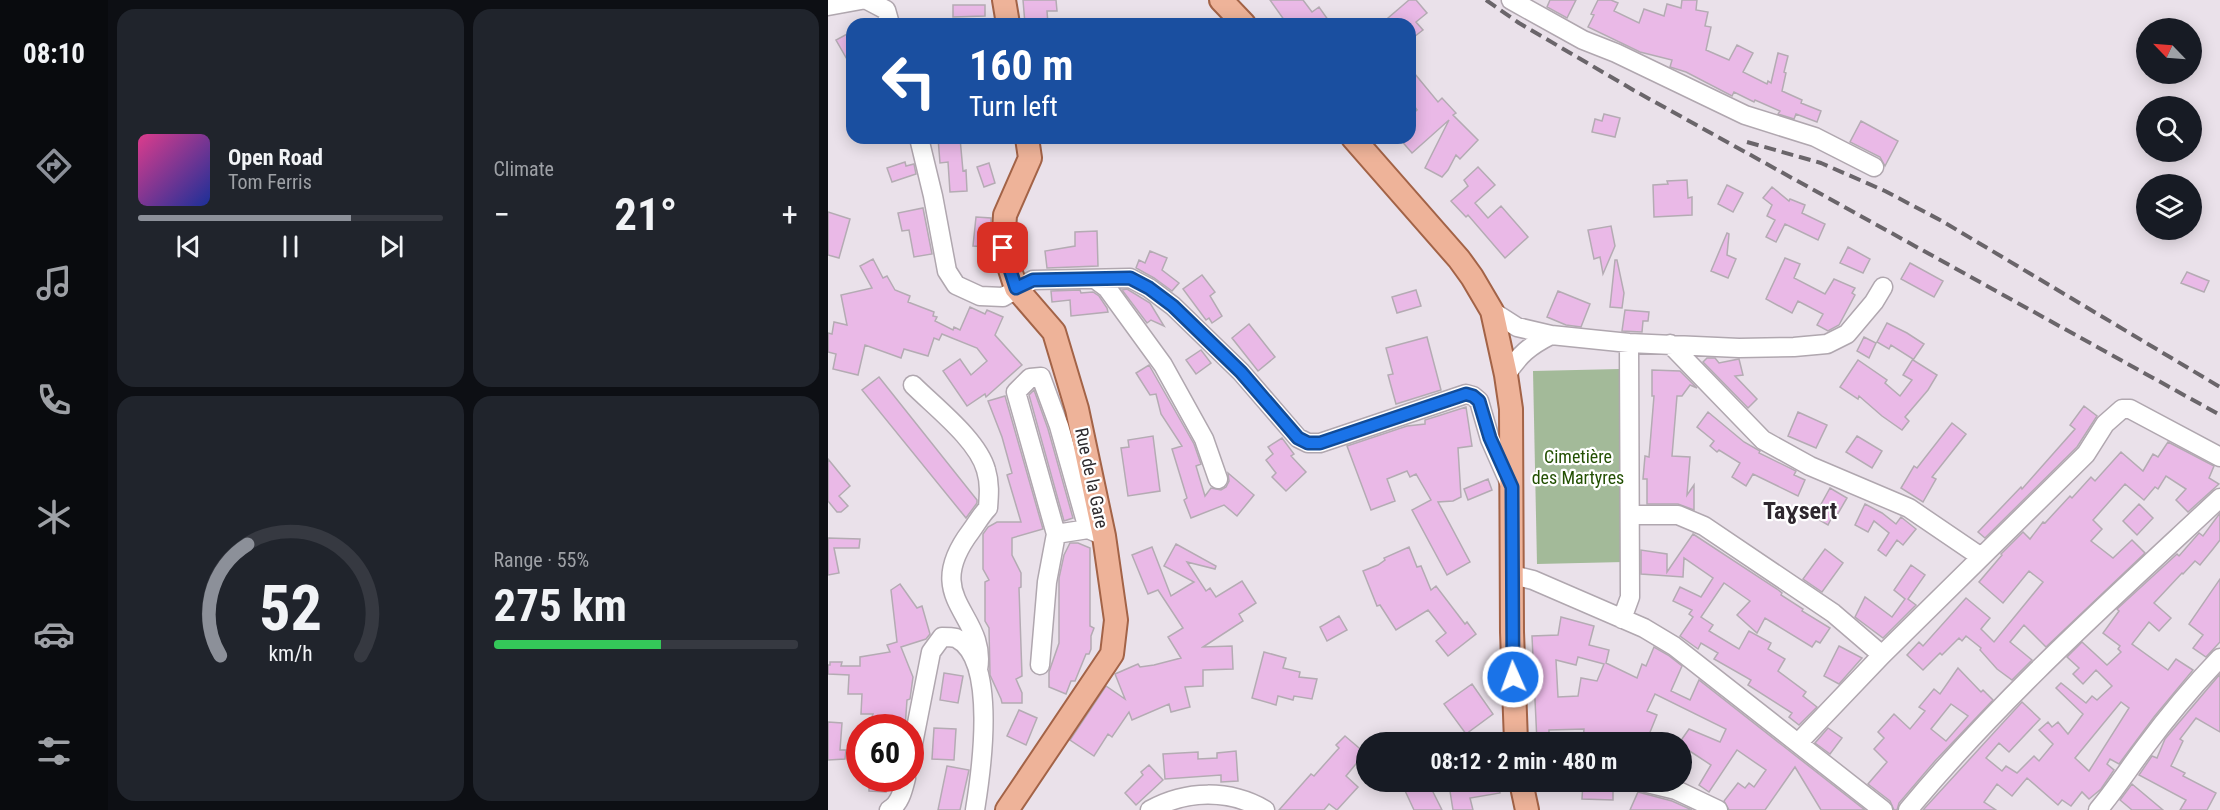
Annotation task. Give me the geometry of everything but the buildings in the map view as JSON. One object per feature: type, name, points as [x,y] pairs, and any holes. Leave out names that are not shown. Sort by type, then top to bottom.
[{"type":"main road","points":[[1004,0],[1007,18]]},
{"type":"main road","points":[[1221,0],[1238,18]]},
{"type":"main road","name":"Rue de la Gare","points":[[1006,810],[1112,654],[1116,620],[1096,533],[1077,409],[1054,332],[1016,288],[1003,248],[1005,215],[1030,158],[1028,144]]},
{"type":"main road","points":[[1358,144],[1459,259],[1492,311],[1511,409],[1512,632],[1516,732]]},
{"type":"main road","points":[[1523,792],[1527,810]]},
{"type":"street","points":[[828,6],[861,0]]},
{"type":"street","points":[[867,0],[886,10],[888,18]]},
{"type":"street","points":[[1511,0],[1583,40],[1616,53],[1745,115],[1815,137],[1874,167]]},
{"type":"street","points":[[920,144],[947,271],[956,285],[980,296],[1003,297],[1033,280],[1130,278],[1149,288],[1173,306],[1241,372],[1298,438],[1308,443],[1320,443],[1466,394],[1473,396],[1479,401],[1490,438],[1512,487]]},
{"type":"street","points":[[1095,279],[1107,288],[1163,365],[1204,439],[1218,479]]},
{"type":"street","points":[[1492,311],[1517,327],[1551,335],[1629,343],[1739,348],[1827,344],[1847,334],[1874,302],[1883,286]]},
{"type":"street","points":[[1506,375],[1517,358],[1532,345],[1551,335]]},
{"type":"street","points":[[1623,619],[1630,597],[1629,343]]},
{"type":"street","points":[[1670,344],[1763,440],[1810,466],[1909,508],[1981,557]]},
{"type":"street","points":[[1040,665],[1047,582],[1056,534],[1016,392],[1030,378],[1041,377],[1096,533],[1056,534]]},
{"type":"street","points":[[913,385],[969,441],[986,469],[989,487],[988,508],[980,516],[956,554],[951,586],[978,650],[984,721],[982,761],[975,810]]},
{"type":"street","points":[[1798,743],[1882,655],[2086,454],[2105,423],[2122,409],[2130,410],[2220,457]]},
{"type":"street","points":[[1908,810],[1950,759],[2079,631],[2220,498]]},
{"type":"street","points":[[1630,515],[1678,515],[1704,526],[1833,613],[1882,655]]},
{"type":"street","points":[[1512,575],[1533,580],[1644,628],[1674,646],[1883,810]]},
{"type":"street","points":[[919,714],[931,652],[942,636],[955,638],[968,650],[978,670]]},
{"type":"street","points":[[2098,810],[2118,787],[2145,746],[2196,682],[2220,658]]},
{"type":"street","points":[[889,810],[895,807],[902,792]]},
{"type":"street","points":[[1680,792],[1718,810]]},
{"type":"street","points":[[1150,810],[1167,801],[1192,795],[1224,795],[1255,804],[1265,810]]},
{"type":"green space","name":"Cimetière des Martyres","points":[[1620,369],[1624,562],[1537,564],[1533,371]]},
{"type":"railway","points":[[1486,0],[1519,23],[1635,91],[2220,415]]},
{"type":"railway","points":[[1747,142],[1821,163],[1885,191],[1942,221],[2220,387]]},
{"type":"district","name":"Taɣsert","points":[[1800,511]]},
{"type":"route","points":[[1003,248],[1016,288],[1033,280],[1130,278],[1149,288],[1173,306],[1241,372],[1298,438],[1308,443],[1320,443],[1466,394],[1479,401],[1490,438],[1512,487],[1513,677]]}]
